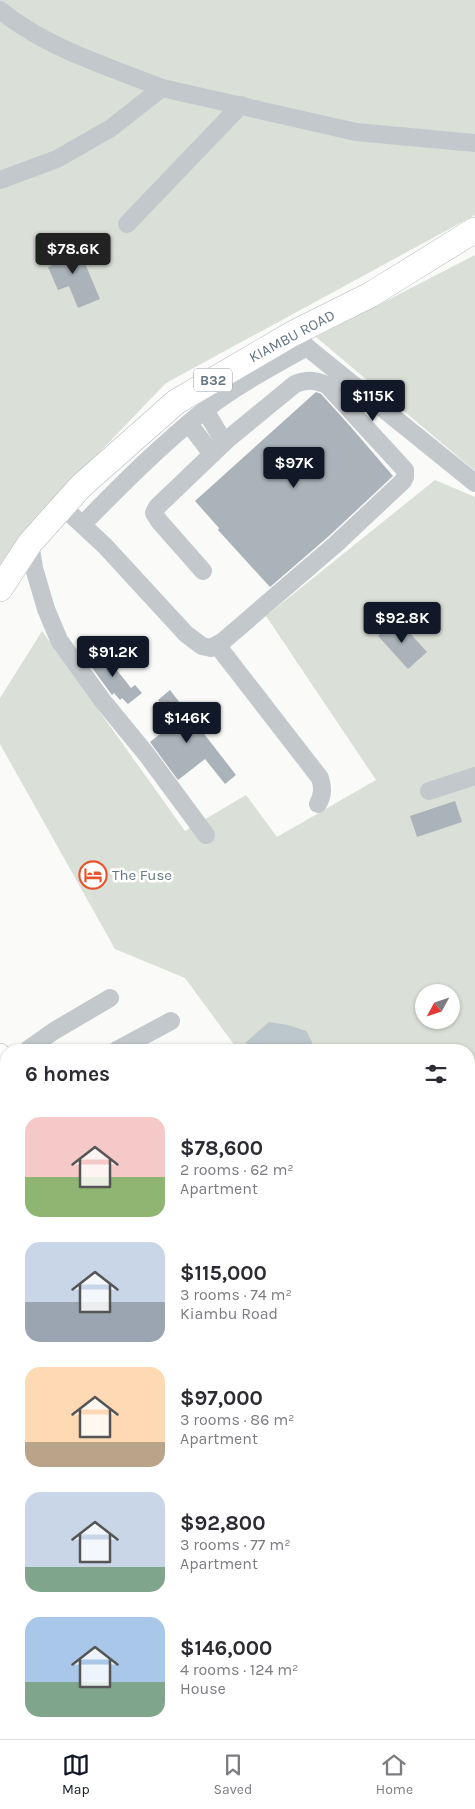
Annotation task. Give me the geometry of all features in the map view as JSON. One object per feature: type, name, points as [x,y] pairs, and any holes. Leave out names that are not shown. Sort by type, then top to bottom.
[{"type":"highway","name":"KIAMBU ROAD","points":[[0,589],[30,543],[81,486],[176,402],[300,341],[475,230]]},
{"type":"street","points":[[0,10],[60,47],[162,88],[356,132],[475,143]]},
{"type":"street","points":[[0,180],[57,158],[111,128],[162,88]]},
{"type":"street","points":[[127,224],[240,106]]},
{"type":"street","points":[[83,524],[136,470],[205,410],[300,341],[475,483]]},
{"type":"street","points":[[63,507],[105,546],[186,634],[202,646],[211,648],[336,544],[405,477],[404,470],[327,385],[315,380],[295,384],[218,448],[157,507],[154,513],[203,571]]},
{"type":"street","points":[[205,410],[218,448]]},
{"type":"street","points":[[189,424],[218,448]]},
{"type":"street","points":[[30,543],[34,568],[46,609],[59,640],[102,700],[147,755],[206,835]]},
{"type":"street","points":[[216,645],[320,778],[322,797],[318,804]]},
{"type":"street","points":[[429,791],[475,776]]},
{"type":"street","points":[[36,1044],[110,998]]},
{"type":"street","points":[[128,1044],[171,1021]]},
{"type":"shaded area","points":[[0,0],[475,0],[475,215],[166,383],[92,460],[0,577]]},
{"type":"shaded area","points":[[475,255],[475,471],[316,337]]},
{"type":"shaded area","points":[[435,480],[475,497],[475,1044],[234,1044],[185,978],[115,949],[0,744],[0,698],[42,631],[185,831],[246,795],[277,837],[376,780],[266,616]]},
{"type":"shaded area","points":[[269,1022],[288,1025],[306,1031],[312,1042],[312,1044],[247,1044],[246,1042]]},
{"type":"building","points":[[76,242],[100,299],[78,308],[69,286],[58,290],[48,267],[55,264],[50,252]]},
{"type":"building","points":[[316,392],[321,394],[393,476],[329,536],[270,587],[218,530],[219,528],[195,501]]},
{"type":"building","points":[[397,619],[427,652],[408,669],[378,636]]},
{"type":"building","points":[[101,650],[131,688],[135,685],[142,693],[128,704],[122,698],[120,700],[114,693],[112,695],[87,661]]},
{"type":"building","points":[[170,690],[236,775],[225,784],[205,759],[178,780],[150,742],[175,722],[158,700]]},
{"type":"building","points":[[455,801],[462,822],[417,837],[410,816]]},
{"type":"place","name":"The Fuse","points":[[93,875]]}]
